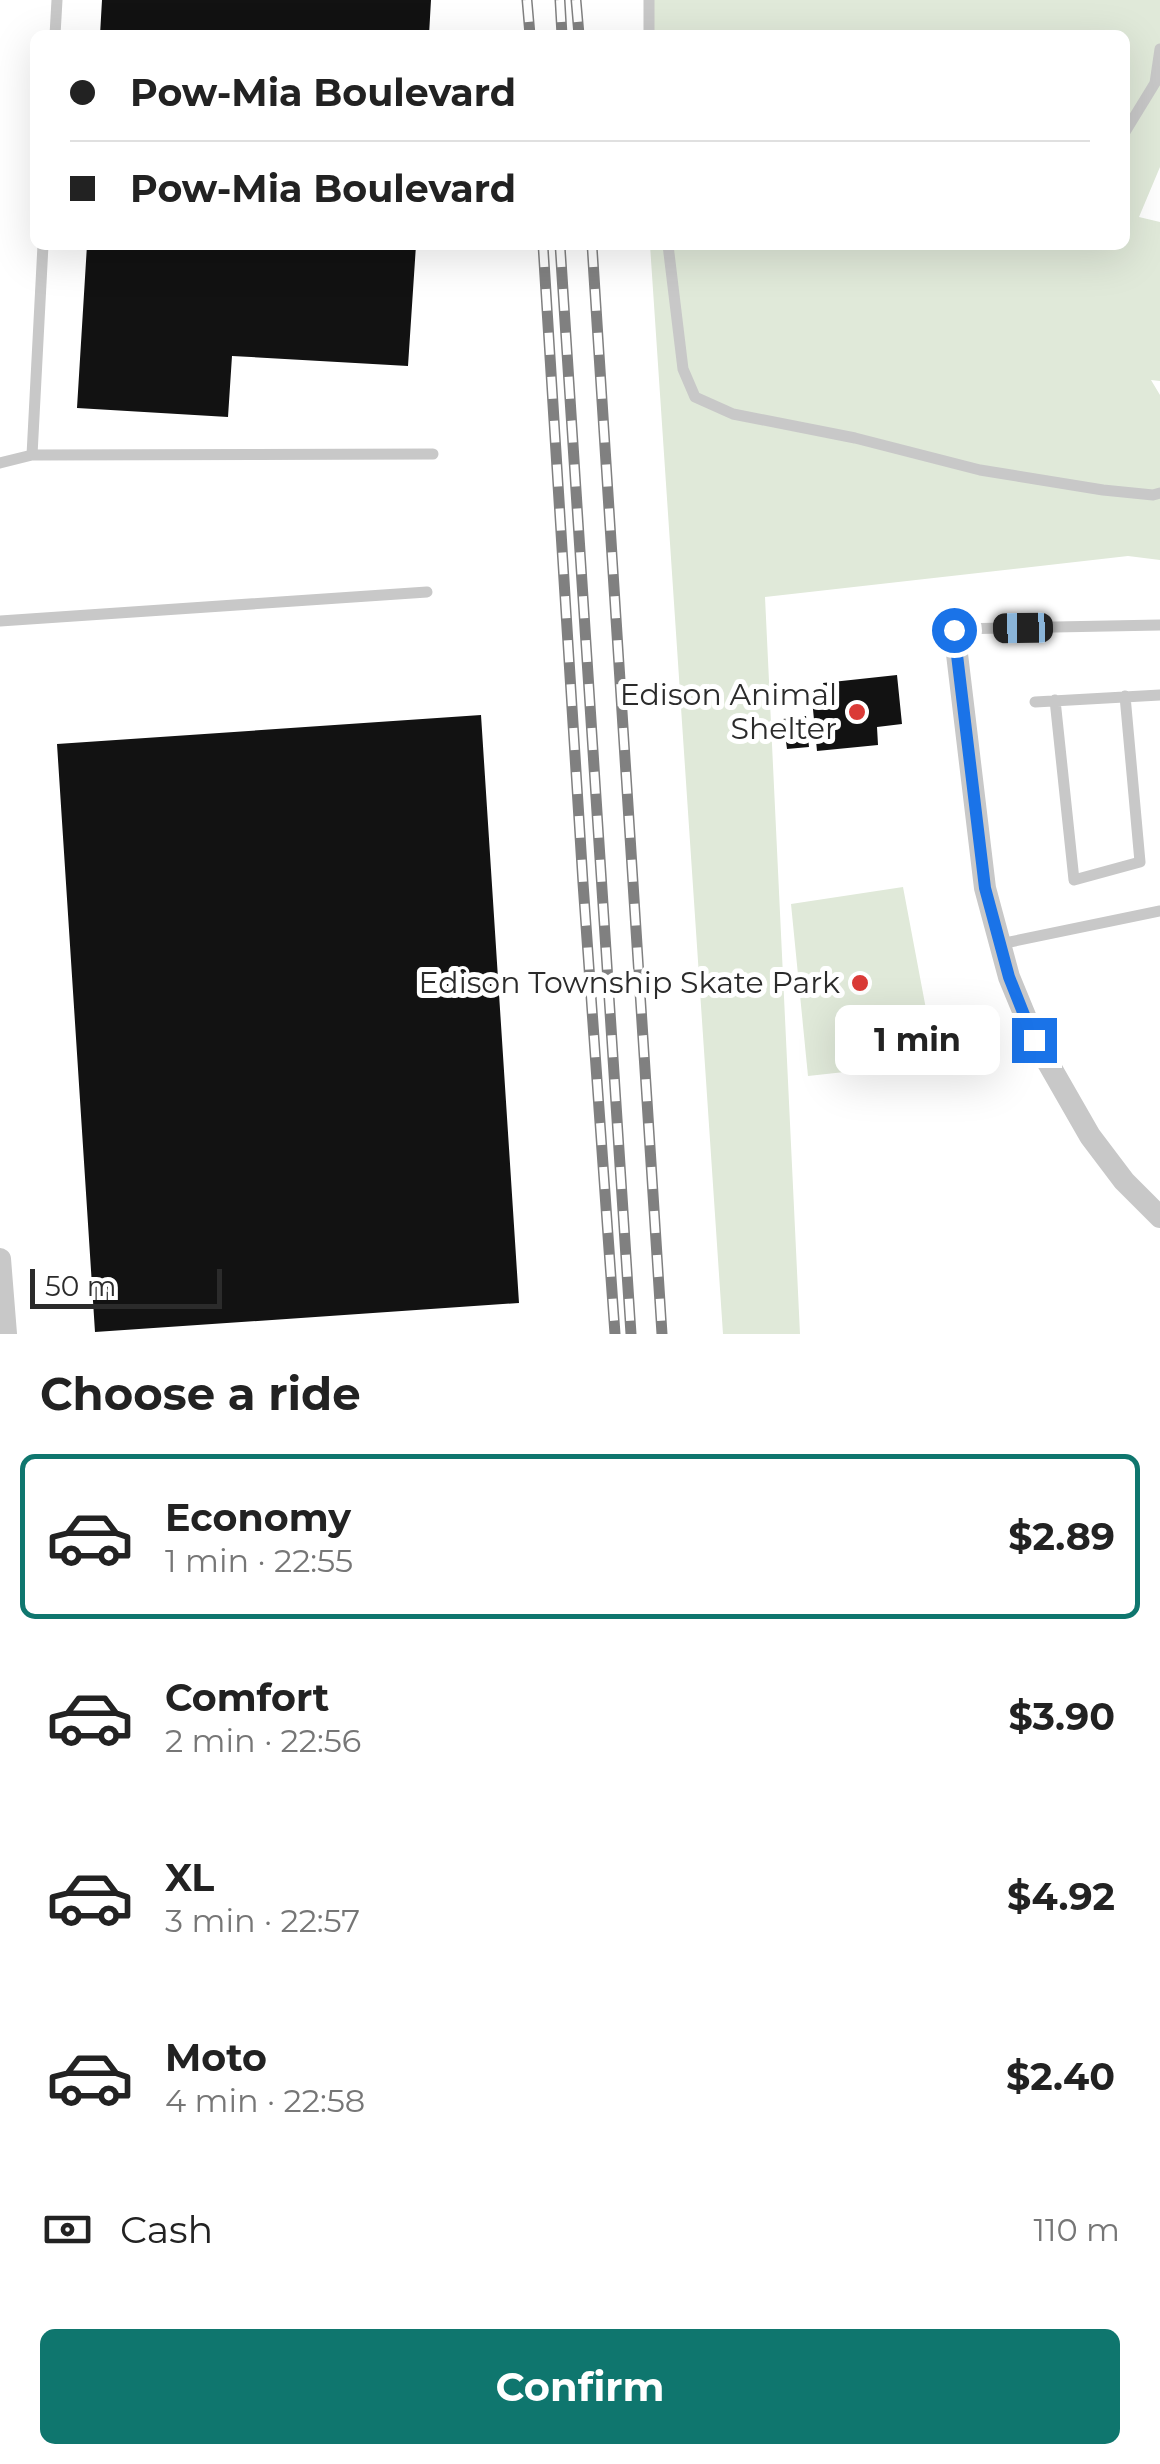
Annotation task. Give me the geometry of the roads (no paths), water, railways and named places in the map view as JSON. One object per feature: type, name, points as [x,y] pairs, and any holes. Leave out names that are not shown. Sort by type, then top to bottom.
[{"type":"street","points":[[954,630],[985,888],[1009,977],[1034,1040],[1090,1136],[1124,1181],[1160,1217]]},
{"type":"street","points":[[1,1275],[6,1334]]},
{"type":"lane","points":[[55,30],[57,0]]},
{"type":"lane","points":[[649,0],[650,30]]},
{"type":"lane","points":[[1130,124],[1155,82],[1160,49]]},
{"type":"lane","points":[[32,456],[44,250]]},
{"type":"lane","points":[[669,250],[683,369],[695,397],[734,414],[854,438],[980,470],[1103,490],[1160,492]]},
{"type":"lane","points":[[0,463],[32,456],[433,454]]},
{"type":"lane","points":[[0,621],[426,592]]},
{"type":"lane","points":[[954,630],[1160,625]]},
{"type":"lane","points":[[1035,702],[1160,695]]},
{"type":"lane","points":[[1055,700],[1074,880],[1140,862],[1126,696]]},
{"type":"lane","points":[[1000,944],[1160,912]]},
{"type":"railway","points":[[527,0],[530,30]]},
{"type":"railway","points":[[560,0],[562,30]]},
{"type":"railway","points":[[576,0],[579,30]]},
{"type":"railway","points":[[543,250],[615,1334]]},
{"type":"railway","points":[[560,250],[631,1334]]},
{"type":"railway","points":[[592,250],[662,1334]]},
{"type":"place","name":"Edison Animal Shelter","points":[[857,712]]},
{"type":"place","name":"Edison Township Skate Park","points":[[860,983]]}]
